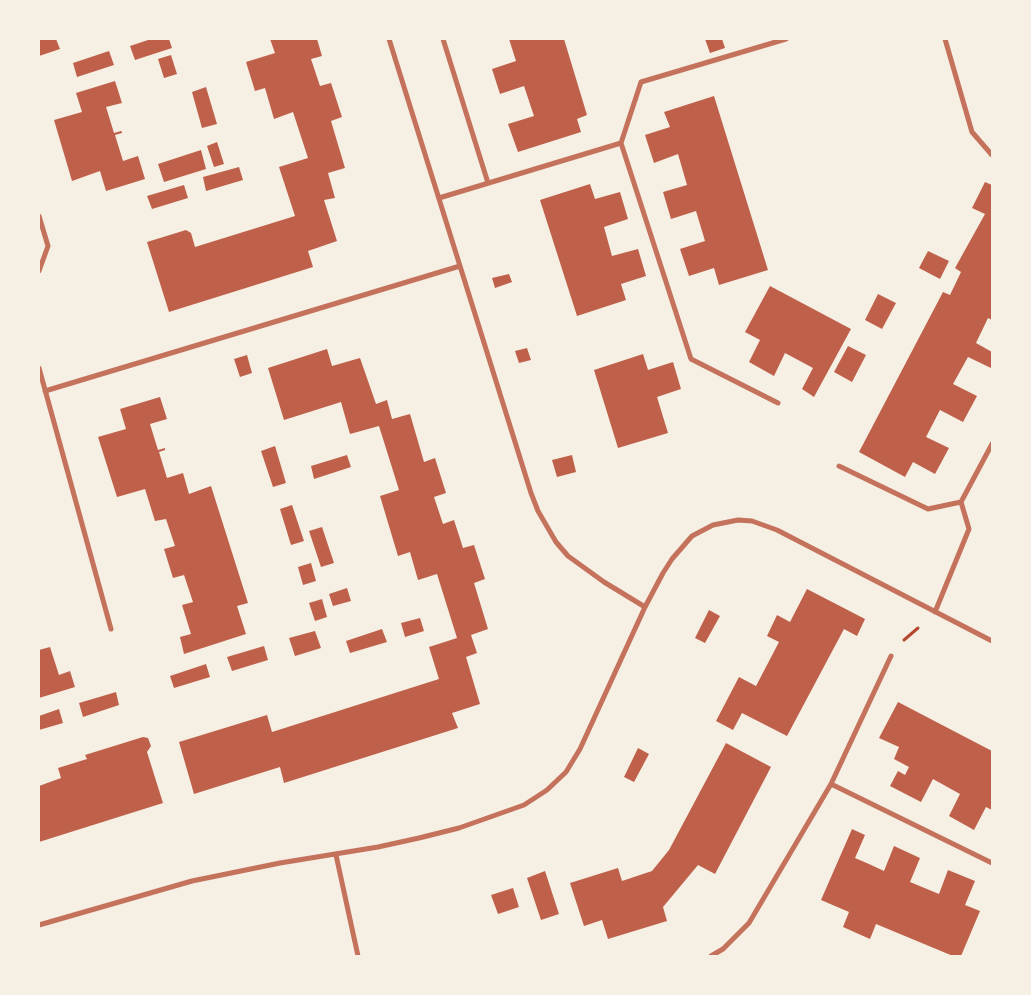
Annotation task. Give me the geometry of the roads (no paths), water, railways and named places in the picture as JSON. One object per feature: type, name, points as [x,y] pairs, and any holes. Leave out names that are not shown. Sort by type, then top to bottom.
[{"type":"street","points":[[389,39],[531,493],[546,527],[556,542],[576,564],[645,607]]},
{"type":"street","points":[[443,39],[488,183]]},
{"type":"street","points":[[778,403],[691,359],[620,143],[641,82],[786,39]]},
{"type":"street","points":[[945,39],[972,132],[992,155]]},
{"type":"street","points":[[439,198],[620,143]]},
{"type":"street","points":[[39,216],[48,246],[39,272]]},
{"type":"street","points":[[45,391],[460,266]]},
{"type":"street","points":[[39,368],[111,629]]},
{"type":"street","points":[[935,612],[969,529],[961,502],[992,444]]},
{"type":"street","points":[[840,466],[928,508],[961,502]]},
{"type":"street","points":[[39,925],[192,881],[280,863],[386,846],[459,828],[524,806],[547,790],[566,772],[580,749],[645,607],[672,559],[692,536],[714,525],[738,520],[752,521],[777,530],[992,641]]},
{"type":"street","points":[[711,956],[723,949],[749,923],[831,784],[891,656]]},
{"type":"street","points":[[831,784],[992,863]]},
{"type":"street","points":[[336,855],[358,956]]}]
